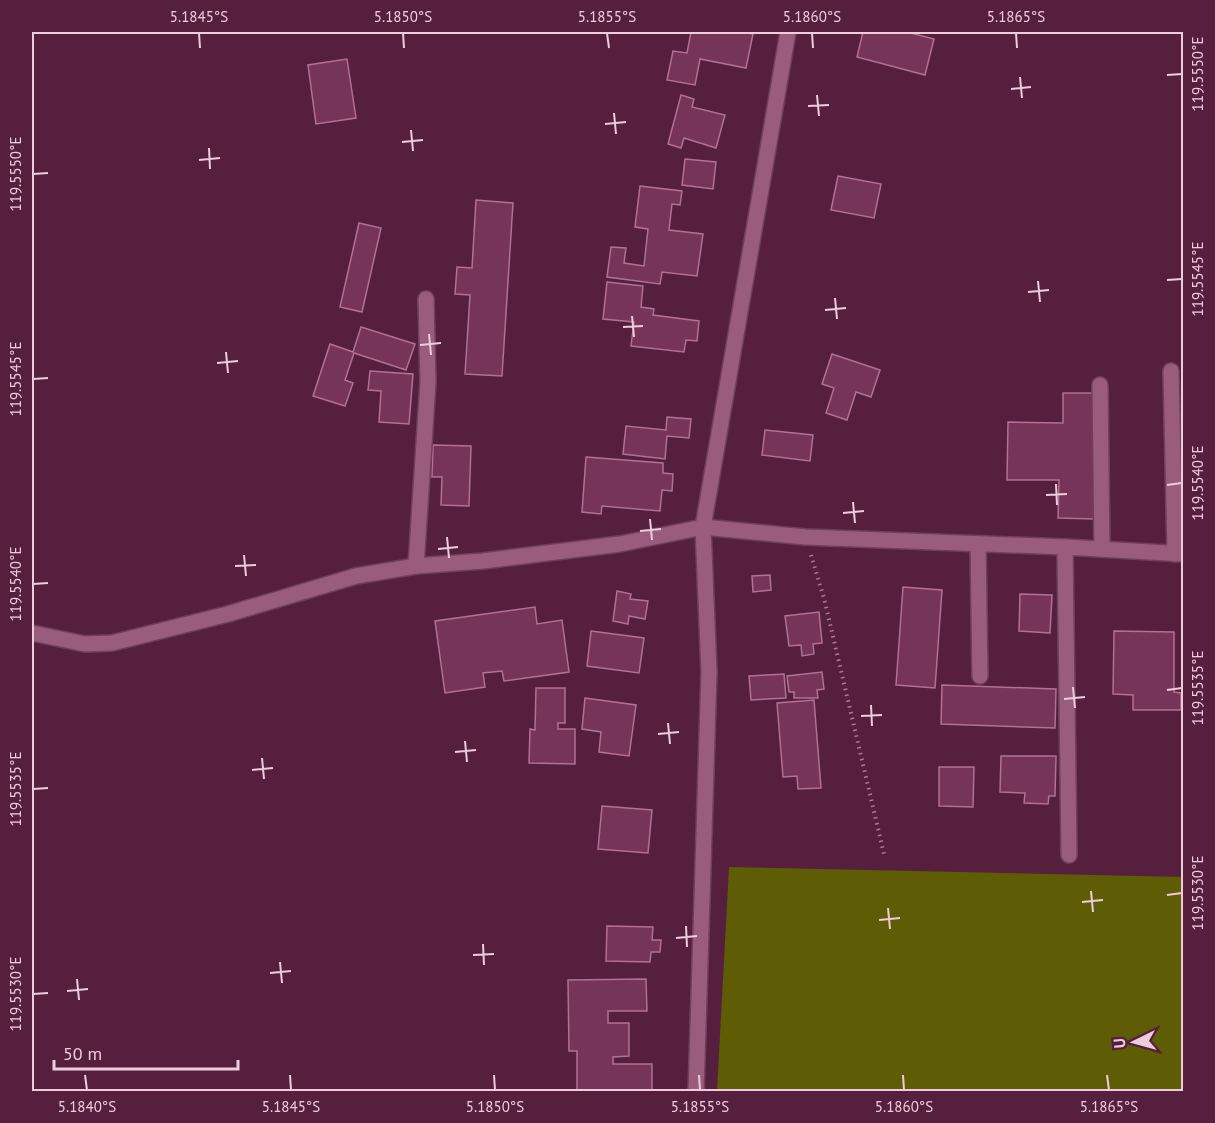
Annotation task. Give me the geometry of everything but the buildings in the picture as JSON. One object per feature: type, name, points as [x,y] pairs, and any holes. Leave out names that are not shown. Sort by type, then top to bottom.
[{"type":"street","points":[[696,1092],[710,672],[703,527],[788,32]]},
{"type":"street","points":[[416,566],[428,382],[426,299]]},
{"type":"street","points":[[32,633],[85,644],[112,644],[217,617],[356,576],[416,566],[620,544],[703,527],[805,537],[1065,547],[1179,554],[1171,371]]},
{"type":"street","points":[[1100,385],[1102,549]]},
{"type":"street","points":[[978,544],[980,676]]},
{"type":"street","points":[[1065,547],[1069,855]]},
{"type":"path","points":[[805,537],[824,598],[884,854]]},
{"type":"shaded area","points":[[729,867],[1183,877],[1183,1091],[717,1091]]}]
